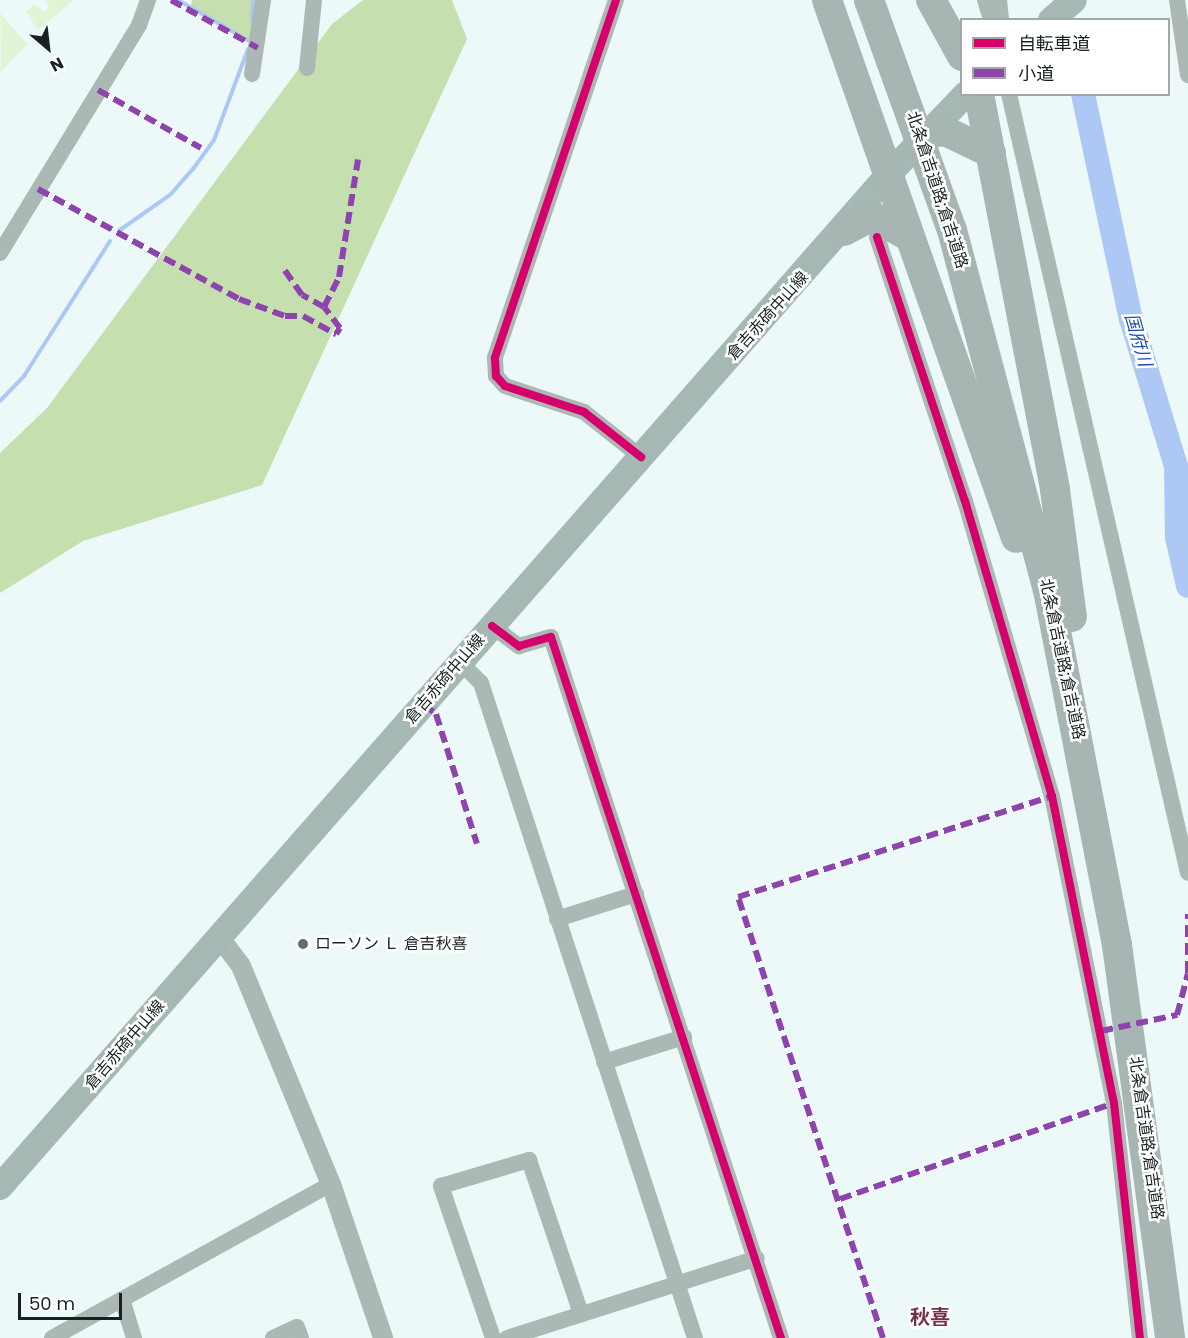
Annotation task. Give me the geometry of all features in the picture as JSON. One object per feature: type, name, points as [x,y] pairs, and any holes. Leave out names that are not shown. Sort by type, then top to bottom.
[{"type":"highway","points":[[827,0],[909,237],[981,431],[1084,765]]},
{"type":"highway","name":"北条倉吉道路;倉吉道路","points":[[869,0],[913,89]]},
{"type":"highway","name":"北条倉吉道路;倉吉道路","points":[[885,0],[991,319],[1082,690],[1131,942],[1182,1338]]},
{"type":"highway","points":[[931,0],[960,52]]},
{"type":"highway","points":[[979,96],[1054,490],[1082,690]]},
{"type":"highway","points":[[925,134],[945,131],[991,153]]},
{"type":"highway","name":"北条倉吉道路;倉吉道路","points":[[939,167],[1034,532],[1084,765],[1142,1104],[1170,1338]]},
{"type":"highway","points":[[844,231],[872,216],[909,237]]},
{"type":"main road","points":[[1053,18],[1074,0]]},
{"type":"main road","name":"倉吉赤碕中山線","points":[[0,1187],[460,662],[844,231],[888,175],[964,96]]},
{"type":"street","points":[[0,253],[139,25],[148,0]]},
{"type":"street","points":[[252,74],[263,0]]},
{"type":"street","points":[[307,69],[314,0]]},
{"type":"street","points":[[616,0],[495,358],[496,376],[504,386],[584,412],[642,457]]},
{"type":"street","points":[[985,0],[990,18]]},
{"type":"street","points":[[999,0],[1001,18]]},
{"type":"street","points":[[1177,0],[1188,75]]},
{"type":"street","points":[[1009,96],[1188,873]]},
{"type":"street","points":[[878,237],[965,501],[1052,796],[1114,1103],[1140,1338]]},
{"type":"street","points":[[492,626],[519,646],[551,637],[758,1258],[781,1338]]},
{"type":"street","points":[[460,662],[481,683],[695,1338]]},
{"type":"street","points":[[557,919],[636,894]]},
{"type":"street","points":[[220,938],[241,966],[331,1184],[383,1338]]},
{"type":"street","points":[[604,1062],[684,1036]]},
{"type":"street","points":[[493,1338],[441,1186],[529,1160],[581,1314]]},
{"type":"street","points":[[52,1338],[331,1184]]},
{"type":"street","points":[[507,1338],[758,1258]]},
{"type":"street","points":[[122,1299],[134,1338]]},
{"type":"street","points":[[273,1338],[297,1327],[301,1338]]},
{"type":"green space","points":[[45,0],[74,0],[38,30],[26,12],[34,4],[44,12],[49,7]]},
{"type":"green space","points":[[192,0],[259,0],[254,45],[191,6]]},
{"type":"green space","points":[[363,0],[452,0],[467,39],[262,485],[83,541],[0,593],[0,453],[47,408],[332,24]]},
{"type":"green space","points":[[0,13],[27,44],[0,73],[1,57]]},
{"type":"waterway","points":[[178,0],[247,40]]},
{"type":"waterway","points":[[252,20],[253,0]]},
{"type":"waterway","points":[[120,230],[171,194],[214,140],[248,49]]},
{"type":"waterway","name":"国府川","points":[[1083,96],[1131,319],[1176,466],[1177,537],[1188,586]]},
{"type":"waterway","points":[[0,401],[24,376],[110,241]]},
{"type":"marked path","points":[[171,0],[258,48]]},
{"type":"marked path","points":[[98,90],[201,148]]},
{"type":"marked path","points":[[324,307],[339,277],[358,160]]},
{"type":"marked path","points":[[38,189],[239,299],[285,316],[303,316],[336,334],[340,328],[324,307],[302,295],[284,269]]},
{"type":"marked path","points":[[424,704],[436,714],[477,844]]},
{"type":"marked path","points":[[883,1338],[738,897],[1052,796]]},
{"type":"marked path","points":[[1101,1031],[1177,1015],[1188,973],[1188,914]]},
{"type":"marked path","points":[[840,1199],[1114,1103]]},
{"type":"cycle path","points":[[616,0],[495,358],[496,376],[505,386],[584,412],[641,457]]},
{"type":"cycle path","points":[[877,237],[965,501],[1052,796],[1114,1103],[1140,1338]]},
{"type":"cycle path","points":[[492,626],[519,646],[551,637],[781,1338]]},
{"type":"place","name":"ローソン Ｌ 倉吉秋喜","points":[[303,944]]},
{"type":"district","name":"秋喜","points":[[930,1317]]}]
